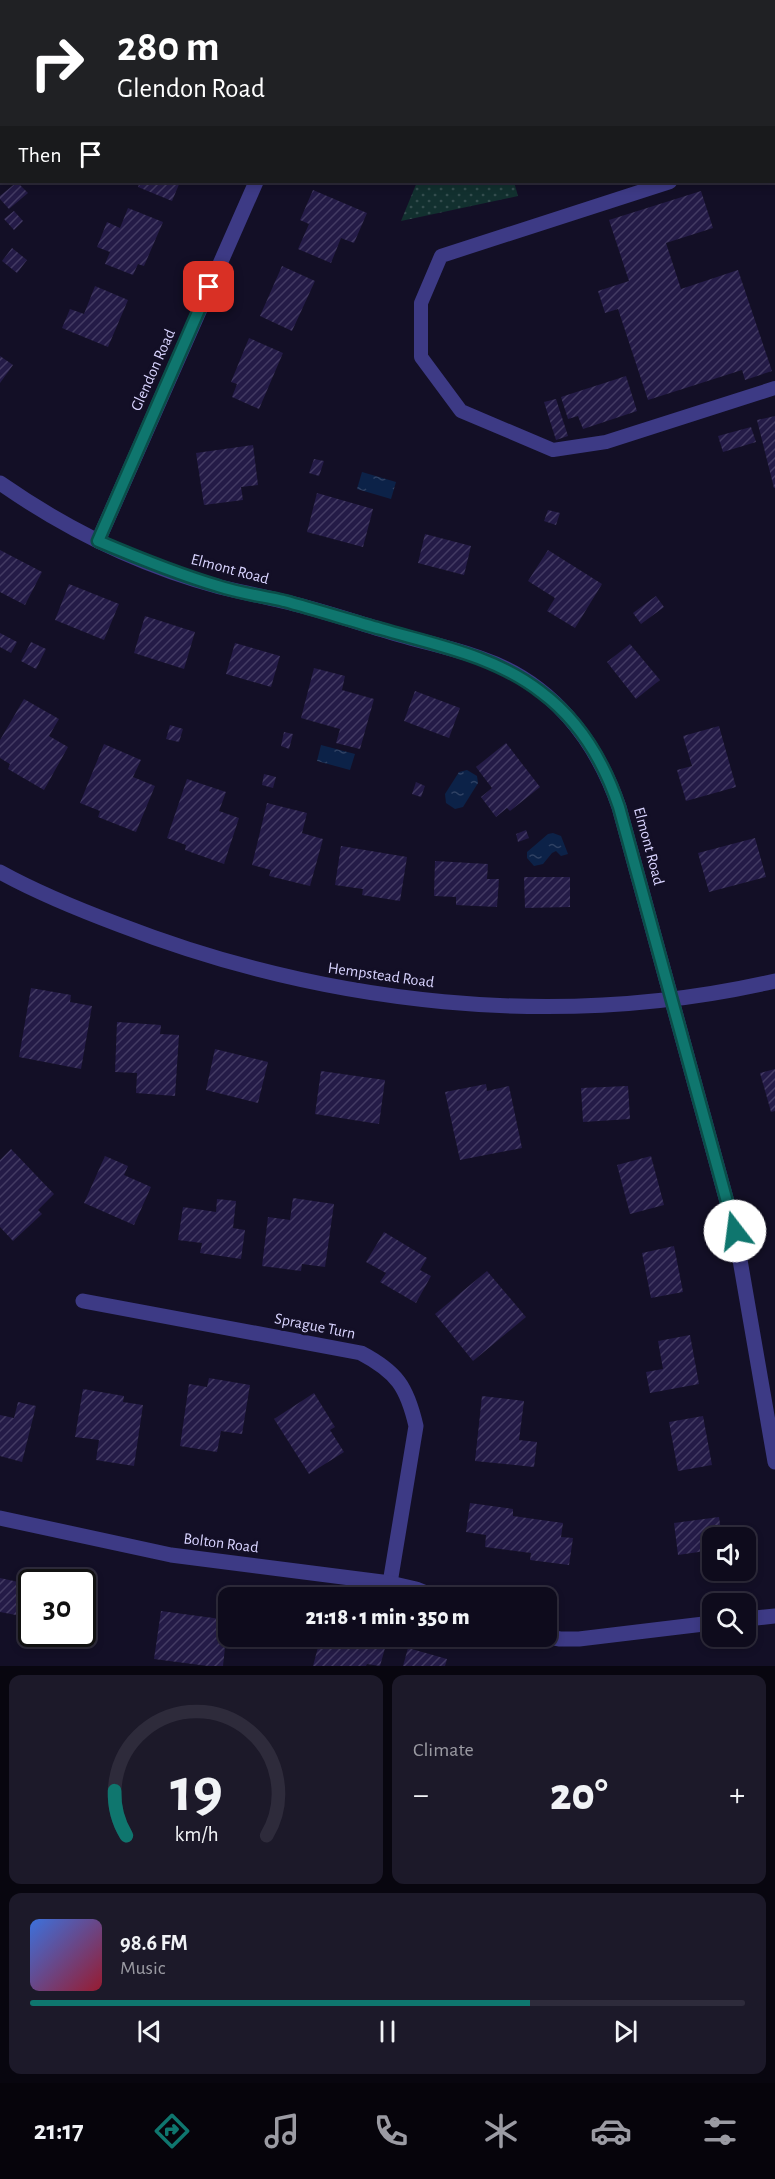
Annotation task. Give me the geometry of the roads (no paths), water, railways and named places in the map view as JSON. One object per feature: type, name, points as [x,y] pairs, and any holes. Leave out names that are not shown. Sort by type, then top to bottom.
[{"type":"street","name":"Glendon Road","points":[[98,541],[256,183]]},
{"type":"street","name":"Elmont Road","points":[[0,483],[25,500],[98,541],[160,567],[219,587],[284,601],[484,659],[516,675],[542,692],[568,715],[594,749],[612,784],[672,999],[735,1231],[775,1462]]},
{"type":"street","name":"Hempstead Road","points":[[0,872],[81,910],[159,940],[239,965],[321,984],[403,998],[488,1005],[561,1007],[672,999],[775,981]]},
{"type":"street","name":"Sprague Turn","points":[[83,1301],[361,1353],[381,1364],[399,1381],[405,1391],[416,1426],[390,1582]]},
{"type":"street","name":"Bolton Road","points":[[0,1518],[171,1555],[390,1582],[409,1587]]},
{"type":"street","points":[[756,1618],[775,1616]]},
{"type":"street","points":[[557,1638],[579,1639],[702,1624]]},
{"type":"lane","points":[[667,183],[441,256],[421,303],[421,357],[461,411],[553,450],[606,442],[775,388]]},
{"type":"water","points":[[362,472],[396,482],[391,499],[357,489]]},
{"type":"water","points":[[321,745],[355,754],[350,770],[317,761]]},
{"type":"water","points":[[467,770],[477,776],[478,783],[463,807],[455,809],[446,803],[445,794],[459,772]]},
{"type":"water","points":[[548,834],[561,836],[568,854],[561,856],[556,851],[543,864],[534,866],[527,858],[527,852]]}]
